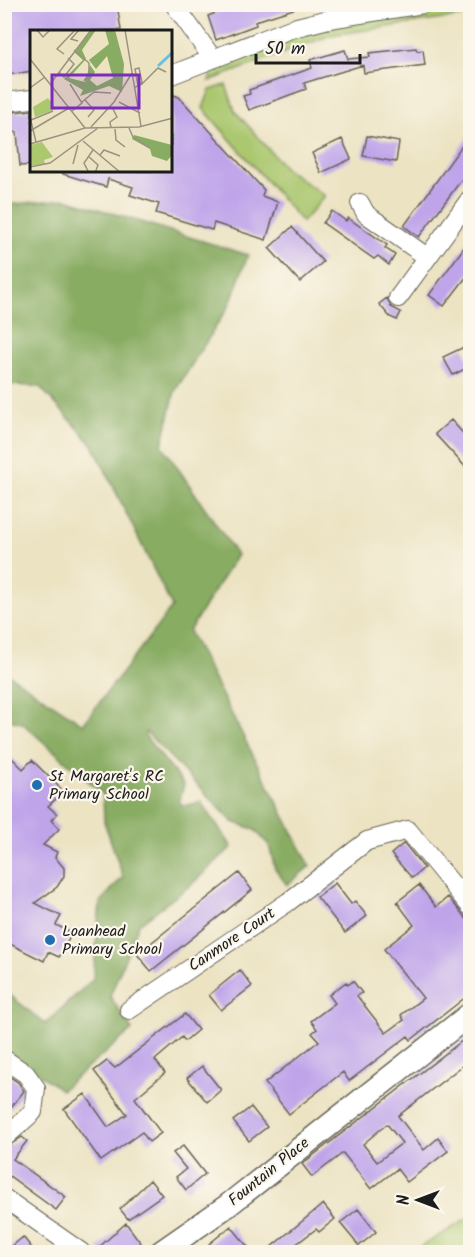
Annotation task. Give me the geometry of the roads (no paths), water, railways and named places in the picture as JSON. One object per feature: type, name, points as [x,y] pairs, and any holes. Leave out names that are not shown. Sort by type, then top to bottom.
[{"type":"main road","name":"Fountain Place","points":[[161,1252],[227,1206],[471,1014]]},
{"type":"street","points":[[174,4],[213,59]]},
{"type":"street","points":[[172,75],[293,28],[329,19],[423,4]]},
{"type":"street","points":[[4,102],[30,99]]},
{"type":"street","points":[[398,298],[471,199]]},
{"type":"street","points":[[360,203],[366,214],[427,257]]},
{"type":"street","name":"Canmore Court","points":[[129,1010],[334,868],[367,841],[408,830],[471,906]]},
{"type":"street","points":[[4,1059],[26,1074],[36,1088],[33,1112],[4,1137]]},
{"type":"street","points":[[4,1198],[81,1252]]},
{"type":"place","name":"St Margaret's RC Primary School","points":[[37,785]]},
{"type":"place","name":"Loanhead Primary School","points":[[50,940]]}]
